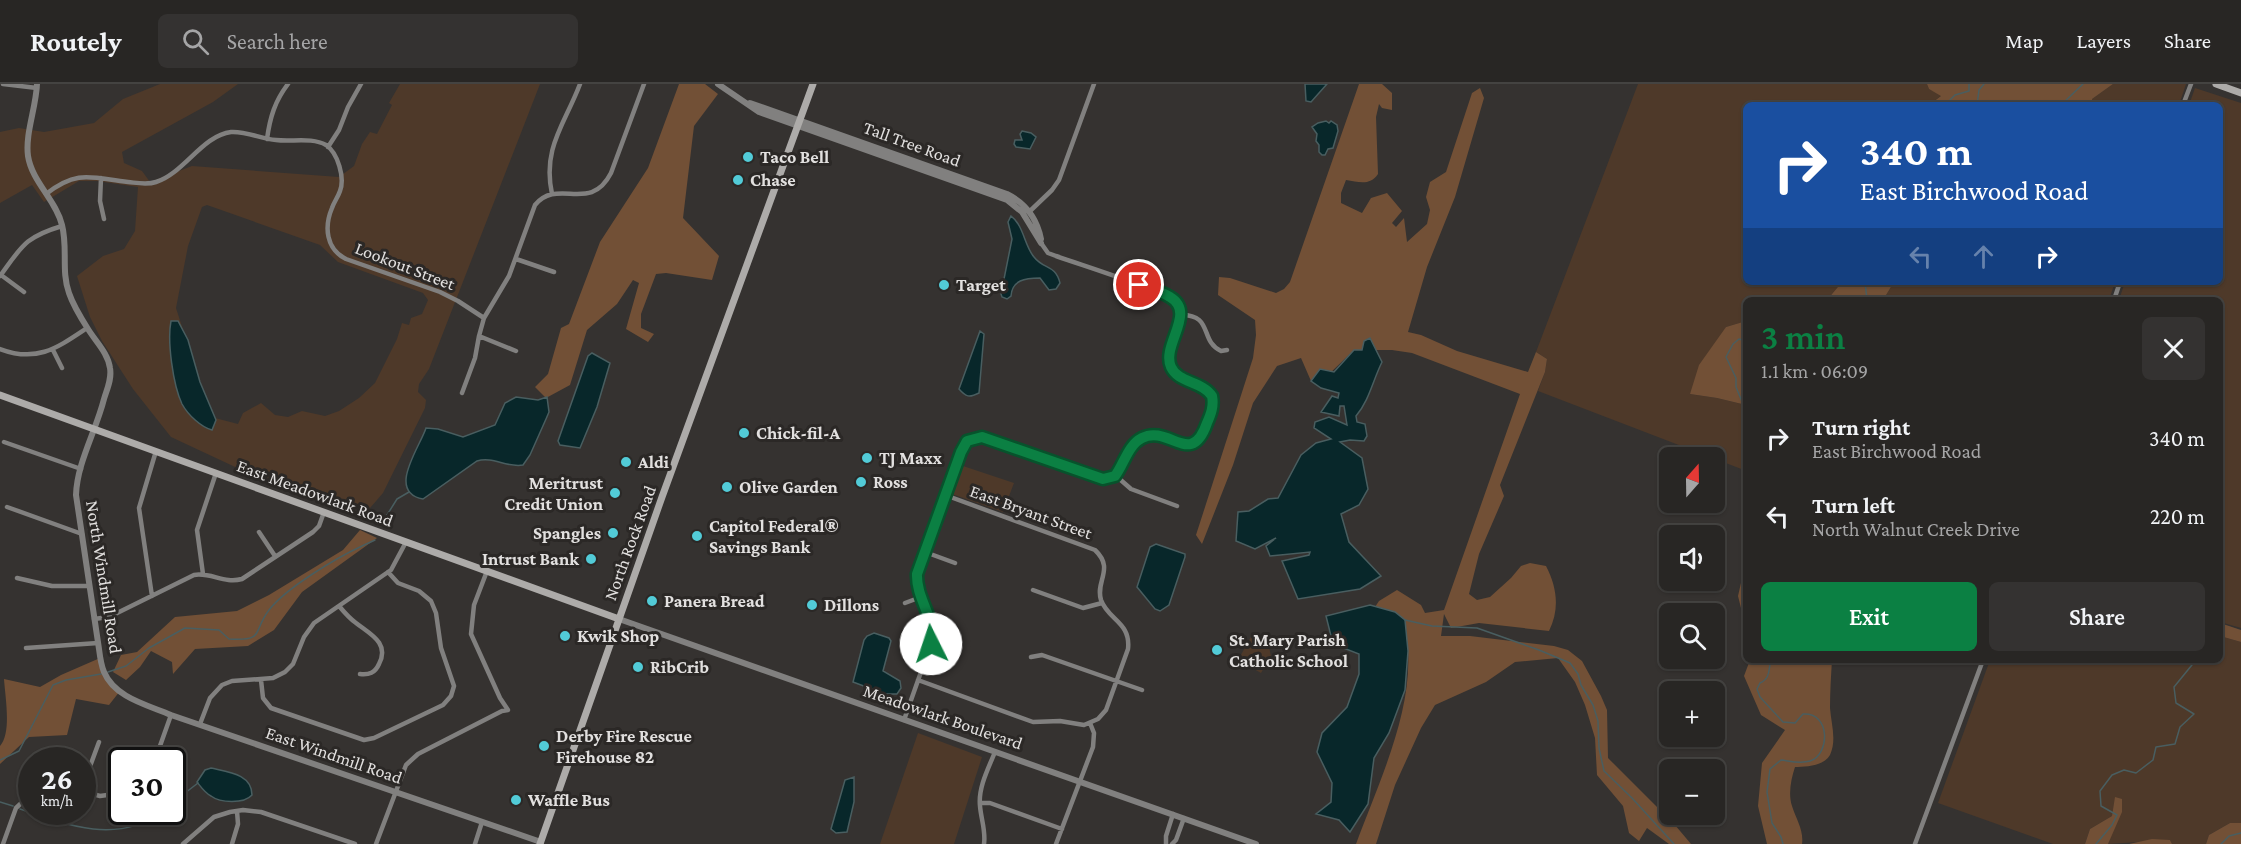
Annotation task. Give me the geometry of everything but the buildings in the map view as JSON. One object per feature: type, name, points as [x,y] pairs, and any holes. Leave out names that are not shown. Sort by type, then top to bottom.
[{"type":"main road","name":"North Rock Road","points":[[540,843],[813,84]]},
{"type":"main road","points":[[2216,84],[2241,93]]},
{"type":"main road","name":"East Meadowlark Road","points":[[0,394],[619,619]]},
{"type":"street","points":[[3,84],[37,86],[28,139],[28,157],[35,177],[62,226],[41,232],[31,238],[0,275],[24,292]]},
{"type":"street","points":[[267,139],[277,99],[288,84]]},
{"type":"street","points":[[46,194],[71,178],[90,177],[140,184],[155,182],[168,175],[221,134],[238,132],[267,139],[309,140],[328,147],[339,130],[346,110],[361,84]]},
{"type":"street","points":[[552,194],[548,173],[554,143],[579,84]]},
{"type":"street","points":[[462,393],[475,358],[484,318],[502,290],[516,259],[534,205],[552,194],[585,195],[604,184],[611,173],[644,84]]},
{"type":"street","name":"Tall Tree Road","points":[[718,84],[746,102],[762,105],[799,123],[1007,200],[1022,212],[1048,252],[1168,296],[1177,304],[1180,315]]},
{"type":"street","points":[[1029,212],[1059,180],[1094,84]]},
{"type":"street","points":[[2184,102],[2191,84]]},
{"type":"street","name":"Tall Tree Road","points":[[799,123],[1007,194],[1024,205],[1029,212],[1039,232],[1041,243]]},
{"type":"street","name":"Lookout Street","points":[[328,147],[336,158],[341,182],[340,191],[328,221],[328,238],[334,250],[346,259],[458,301],[484,318]]},
{"type":"street","points":[[101,178],[100,201],[104,219]]},
{"type":"street","name":"North Windmill Road","points":[[62,226],[66,285],[87,328],[106,355],[111,372],[81,470],[76,495],[103,670],[109,681],[120,691]]},
{"type":"street","points":[[516,259],[554,272]]},
{"type":"street","points":[[904,720],[931,644],[933,630],[918,587],[917,574],[964,445],[973,436],[982,437],[1091,477],[1103,479],[1115,476],[1132,446],[1142,438],[1155,435],[1190,444],[1199,440],[1205,429],[1213,407],[1212,396],[1204,387],[1176,373],[1169,362],[1169,351],[1180,315],[1191,315],[1201,321],[1213,346],[1221,351],[1227,350]]},
{"type":"street","points":[[0,349],[23,355],[38,355],[52,350],[87,328]]},
{"type":"street","points":[[479,336],[516,351]]},
{"type":"street","points":[[52,350],[62,368]]},
{"type":"street","points":[[4,442],[81,470]]},
{"type":"street","points":[[152,596],[139,508],[156,451]]},
{"type":"street","points":[[203,574],[198,530],[216,473]]},
{"type":"street","points":[[1115,476],[1128,488],[1177,506]]},
{"type":"street","name":"East Bryant Street","points":[[945,495],[1091,548],[1103,560]]},
{"type":"street","points":[[7,507],[81,534]]},
{"type":"street","points":[[94,619],[110,617],[191,576],[203,574],[224,581],[239,580],[317,528],[324,512]]},
{"type":"street","points":[[259,532],[275,556]]},
{"type":"street","points":[[200,724],[210,698],[219,687],[232,681],[276,677],[288,669],[310,628],[388,572],[396,564],[406,542]]},
{"type":"street","points":[[925,552],[956,563]]},
{"type":"street","points":[[918,680],[1033,722],[1079,725],[1090,723],[1105,713],[1127,654],[1128,639],[1125,628],[1102,603],[1100,592],[1105,572],[1103,560],[1110,558]]},
{"type":"street","points":[[376,844],[406,765],[418,754],[508,710],[500,699],[471,634],[474,605],[488,571]]},
{"type":"street","points":[[261,680],[262,695],[271,708],[363,740],[374,738],[446,703],[453,691],[453,681],[439,639],[434,607],[424,594],[398,583],[388,572]]},
{"type":"street","points":[[17,578],[52,586],[89,586]]},
{"type":"street","points":[[1033,590],[1083,608],[1102,603]]},
{"type":"street","points":[[904,603],[921,597]]},
{"type":"street","points":[[339,606],[349,618],[372,633],[380,644],[381,659],[376,670],[368,674],[360,674]]},
{"type":"street","name":"Meadowlark Boulevard","points":[[619,619],[1256,844]]},
{"type":"street","points":[[933,630],[953,629]]},
{"type":"street","points":[[26,648],[98,643]]},
{"type":"street","points":[[1031,657],[1042,655],[1142,690]]},
{"type":"street","points":[[1915,844],[1982,663]]},
{"type":"street","name":"East Windmill Road","points":[[120,691],[171,715],[540,843]]},
{"type":"street","points":[[160,747],[171,715]]},
{"type":"street","points":[[1056,844],[1093,747],[1094,734],[1090,723]]},
{"type":"street","points":[[96,750],[99,742]]},
{"type":"street","points":[[984,844],[980,792],[995,752]]},
{"type":"street","points":[[980,804],[990,803],[1062,829]]},
{"type":"street","points":[[5,844],[18,806]]},
{"type":"street","points":[[183,844],[210,820],[223,813],[237,811],[261,812],[355,844]]},
{"type":"street","points":[[232,844],[238,824],[237,811]]},
{"type":"street","points":[[1166,844],[1166,836],[1173,814]]},
{"type":"street","points":[[1172,844],[1176,840],[1184,818]]},
{"type":"street","points":[[475,844],[482,822]]},
{"type":"shaded area","points":[[160,84],[238,84],[213,102],[122,152],[124,163],[142,171],[150,182],[192,166],[339,177],[354,166],[362,144],[370,132],[377,134],[392,105],[389,103],[400,84],[540,84],[429,369],[419,384],[418,392],[426,400],[425,408],[383,493],[370,508],[248,473],[171,437],[133,389],[102,341],[90,317],[77,276],[103,256],[124,249],[135,231],[138,187],[97,181],[79,181],[44,202],[32,185],[0,203],[0,132],[19,128],[44,132],[94,123],[123,99]],"holes":[[[207,205],[320,245],[338,262],[423,293],[428,300],[422,314],[411,318],[409,325],[402,323],[397,339],[375,383],[359,398],[339,411],[325,416],[302,411],[288,417],[275,415],[261,403],[243,413],[238,424],[215,418],[204,395],[176,308],[188,246],[202,207]]]},
{"type":"shaded area","points":[[679,84],[705,84],[718,94],[694,126],[683,218],[719,256],[712,280],[666,273],[656,274],[641,314],[641,328],[654,334],[648,342],[626,329],[639,283],[633,280],[617,304],[587,330],[570,385],[546,398],[535,387],[548,374],[561,328],[569,324],[600,242],[648,168]]},
{"type":"shaded area","points":[[1359,84],[1382,84],[1392,93],[1392,110],[1382,108],[1379,104],[1376,117],[1378,174],[1368,182],[1346,180],[1341,193],[1341,203],[1362,213],[1371,198],[1387,193],[1402,211],[1392,223],[1396,227],[1404,218],[1407,242],[1427,224],[1430,210],[1426,197],[1430,182],[1446,172],[1472,93],[1480,88],[1484,98],[1455,197],[1427,267],[1408,332],[1421,335],[1457,351],[1528,372],[1536,352],[1547,359],[1545,372],[1500,485],[1504,496],[1479,554],[1469,594],[1477,600],[1490,597],[1521,566],[1530,563],[1546,566],[1555,590],[1556,606],[1549,631],[1479,623],[1451,628],[1444,614],[1441,636],[1470,636],[1554,646],[1568,650],[1582,661],[1607,710],[1608,758],[1659,809],[1659,825],[1675,825],[1691,844],[1669,844],[1647,828],[1639,841],[1629,833],[1623,806],[1597,775],[1595,738],[1585,705],[1575,682],[1558,658],[1515,662],[1486,682],[1435,705],[1421,728],[1395,785],[1376,844],[1356,844],[1383,775],[1399,725],[1408,676],[1408,652],[1405,637],[1395,612],[1375,607],[1379,601],[1397,590],[1421,605],[1425,613],[1444,610],[1520,394],[1412,353],[1392,350],[1354,350],[1327,376],[1311,381],[1301,358],[1277,366],[1253,403],[1233,465],[1202,544],[1196,535],[1253,358],[1256,335],[1255,320],[1218,295],[1219,277],[1230,278],[1276,293],[1290,282]]},
{"type":"shaded area","points":[[1638,84],[1927,84],[1929,89],[1942,95],[1933,102],[1743,102],[1743,285],[1840,285],[1830,297],[1743,297],[1743,322],[1726,327],[1690,394],[1743,404],[1743,470],[1725,463],[1725,447],[1684,447],[1538,391],[1547,359],[1536,352]]},
{"type":"shaded area","points":[[1927,84],[2113,84],[2092,99],[2092,102],[1933,102],[1941,96],[1929,89]]},
{"type":"shaded area","points":[[2113,84],[2186,84],[2180,102],[2092,102],[2092,99]]},
{"type":"shaded area","points":[[2195,88],[2241,103],[2241,628],[2223,623],[2223,297],[2120,297],[2124,285],[2223,285],[2223,102],[2190,102]]},
{"type":"shaded area","points":[[1840,285],[1892,285],[1885,297],[1830,297]]},
{"type":"shaded area","points":[[1892,285],[2114,285],[2110,297],[1885,297]]},
{"type":"shaded area","points":[[1743,322],[1743,404],[1690,394],[1699,365],[1726,327]]},
{"type":"shaded area","points":[[960,465],[1014,483],[1003,512],[952,494],[950,491]]},
{"type":"shaded area","points":[[360,530],[377,538],[302,592],[274,630],[248,646],[195,649],[173,674],[172,662],[151,651],[140,667],[126,680],[113,672],[121,655],[137,652],[175,617],[237,611],[269,595],[343,550]]},
{"type":"shaded area","points":[[1743,574],[1743,616],[1738,596]]},
{"type":"shaded area","points":[[2223,624],[2241,630],[2241,642],[2223,637]]},
{"type":"shaded area","points":[[1251,637],[1269,647],[1271,656],[1261,673],[1238,660]]},
{"type":"shaded area","points":[[2223,637],[2241,642],[2241,823],[2230,823],[2209,835],[2206,844],[2172,844],[2170,840],[2108,844],[2115,798],[2112,816],[2090,829],[2085,844],[2053,844],[1938,803],[1989,663],[2223,663]]},
{"type":"shaded area","points":[[100,658],[103,670],[120,691],[109,705],[76,699],[67,735],[29,737],[0,764],[0,746],[4,740],[7,724],[4,679],[40,687]]},
{"type":"shaded area","points":[[1749,663],[1832,663],[1830,708],[1833,737],[1830,755],[1823,762],[1795,767],[1791,781],[1791,801],[1801,829],[1802,844],[1767,844],[1758,806],[1762,763],[1785,730],[1761,715],[1744,676]]},
{"type":"shaded area","points":[[918,733],[982,757],[954,844],[880,844]]},
{"type":"shaded area","points":[[2115,797],[2122,799],[2122,812],[2108,844],[2085,844],[2090,829],[2112,816]]},
{"type":"shaded area","points":[[2230,823],[2241,823],[2241,844],[2206,844],[2209,835]]},
{"type":"shaded area","points":[[2152,839],[2170,840],[2172,844],[2129,844]]},
{"type":"water","points":[[1305,84],[1327,84],[1311,102],[1306,101]]},
{"type":"water","points":[[1326,121],[1337,125],[1338,131],[1333,148],[1328,149],[1325,155],[1322,155],[1316,141],[1317,134],[1312,127]]},
{"type":"water","points":[[1022,131],[1036,137],[1030,149],[1016,147],[1014,144],[1015,140],[1022,140],[1020,134]]},
{"type":"water","points":[[1011,216],[1019,225],[1034,257],[1058,277],[1060,283],[1056,289],[1049,290],[1040,278],[1029,279],[1017,283],[1011,296],[1007,299],[1002,297],[1012,239],[1008,222]]},
{"type":"water","points":[[171,321],[178,321],[188,340],[200,382],[216,420],[212,430],[199,423],[182,404],[170,351]]},
{"type":"water","points":[[980,331],[984,334],[979,393],[968,396],[959,389]]},
{"type":"water","points":[[1370,338],[1382,362],[1368,397],[1356,416],[1357,422],[1365,424],[1367,436],[1364,441],[1340,442],[1362,458],[1368,489],[1359,505],[1341,514],[1349,542],[1381,576],[1360,589],[1298,599],[1282,561],[1309,555],[1310,552],[1270,556],[1266,546],[1276,538],[1255,549],[1236,541],[1238,512],[1249,511],[1268,499],[1278,498],[1301,455],[1316,443],[1331,439],[1314,428],[1315,422],[1329,417],[1347,425],[1344,406],[1340,406],[1339,416],[1321,412],[1332,396],[1338,398],[1339,393],[1321,388],[1311,381],[1320,369],[1334,372],[1354,350],[1362,350],[1364,341]]},
{"type":"water","points":[[592,353],[610,363],[597,407],[580,448],[560,445],[558,441],[588,356]]},
{"type":"water","points":[[516,397],[538,400],[547,397],[549,412],[530,455],[523,465],[489,460],[477,461],[423,499],[412,495],[407,488],[408,468],[426,428],[438,429],[463,437],[495,425],[505,403]]},
{"type":"water","points":[[1156,544],[1185,554],[1169,605],[1160,611],[1155,609],[1137,587],[1150,547]]},
{"type":"water","points":[[1370,605],[1395,612],[1405,620],[1408,651],[1405,690],[1389,733],[1374,758],[1368,804],[1350,832],[1339,820],[1316,814],[1331,802],[1332,783],[1317,752],[1322,733],[1347,707],[1359,674],[1359,654],[1333,644],[1326,616]]},
{"type":"water","points":[[874,633],[889,638],[891,641],[883,671],[900,681],[901,688],[897,694],[885,694],[853,682],[864,640]]},
{"type":"water","points":[[211,768],[244,778],[251,788],[252,795],[232,802],[209,795],[197,782],[205,770]]},
{"type":"water","points":[[854,777],[854,802],[847,832],[836,833],[831,829],[845,780]]},
{"type":"waterway","points":[[1948,102],[1955,95],[1969,91],[1969,84]]},
{"type":"waterway","points":[[1977,102],[1979,90],[1984,84]]},
{"type":"waterway","points":[[2064,102],[2083,84]]},
{"type":"waterway","points":[[1865,285],[1867,297]]},
{"type":"waterway","points":[[1743,340],[1739,339],[1733,344],[1726,357],[1736,378],[1736,387],[1743,404]]},
{"type":"waterway","points":[[382,523],[397,499],[409,492]]},
{"type":"waterway","points":[[108,672],[126,666],[149,648],[185,628],[219,630],[229,639],[253,637],[269,610],[287,592],[351,551],[375,540]]},
{"type":"waterway","points":[[1405,620],[1432,626],[1477,628],[1570,663],[1593,705],[1598,721],[1599,748],[1604,771],[1674,844]]},
{"type":"waterway","points":[[1770,663],[1768,676],[1757,689],[1760,697],[1783,722],[1795,723],[1803,714],[1812,715],[1823,726],[1824,734],[1824,743],[1817,757],[1803,762],[1781,760],[1770,769],[1767,792],[1772,823],[1783,844]]},
{"type":"waterway","points":[[2096,844],[2112,825],[2117,815],[2101,806],[2100,791],[2112,775],[2124,770],[2136,773],[2153,760],[2156,747],[2175,744],[2180,727],[2194,714],[2176,703],[2174,687],[2194,663]]},
{"type":"waterway","points":[[0,760],[19,751],[53,685],[66,680],[101,674]]},
{"type":"waterway","points":[[186,792],[198,783]]},
{"type":"waterway","points":[[0,802],[13,806]]},
{"type":"waterway","points":[[70,825],[111,830],[135,825]]},
{"type":"waterway","points":[[2221,844],[2229,836],[2241,833]]},
{"type":"place","name":"Taco Bell","points":[[748,157]]},
{"type":"place","name":"Chase","points":[[738,180]]},
{"type":"place","name":"Target","points":[[944,285]]},
{"type":"place","name":"Chick-fil-A","points":[[744,433]]},
{"type":"place","name":"TJ Maxx","points":[[867,458]]},
{"type":"place","name":"Aldi","points":[[626,462]]},
{"type":"place","name":"Ross","points":[[861,482]]},
{"type":"place","name":"Olive Garden","points":[[727,487]]},
{"type":"place","name":"Meritrust Credit Union","points":[[615,493]]},
{"type":"place","name":"Spangles","points":[[613,533]]},
{"type":"place","name":"Capitol Federal® Savings Bank","points":[[697,536]]},
{"type":"place","name":"Intrust Bank","points":[[591,559]]},
{"type":"place","name":"Panera Bread","points":[[652,601]]},
{"type":"place","name":"Dillons","points":[[812,605]]},
{"type":"place","name":"Kwik Shop","points":[[565,636]]},
{"type":"place","name":"St. Mary Parish Catholic School","points":[[1217,650]]},
{"type":"place","name":"RibCrib","points":[[638,667]]},
{"type":"place","name":"Derby Fire Rescue Firehouse 82","points":[[544,746]]},
{"type":"place","name":"Waffle Bus","points":[[516,800]]},
{"type":"route","points":[[931,644],[933,630],[918,587],[917,574],[967,441],[982,437],[1091,477],[1103,479],[1115,476],[1132,446],[1142,438],[1155,435],[1190,444],[1197,442],[1203,434],[1212,411],[1212,396],[1204,387],[1176,373],[1169,362],[1169,351],[1179,321],[1179,307],[1170,297],[1139,285]]}]
